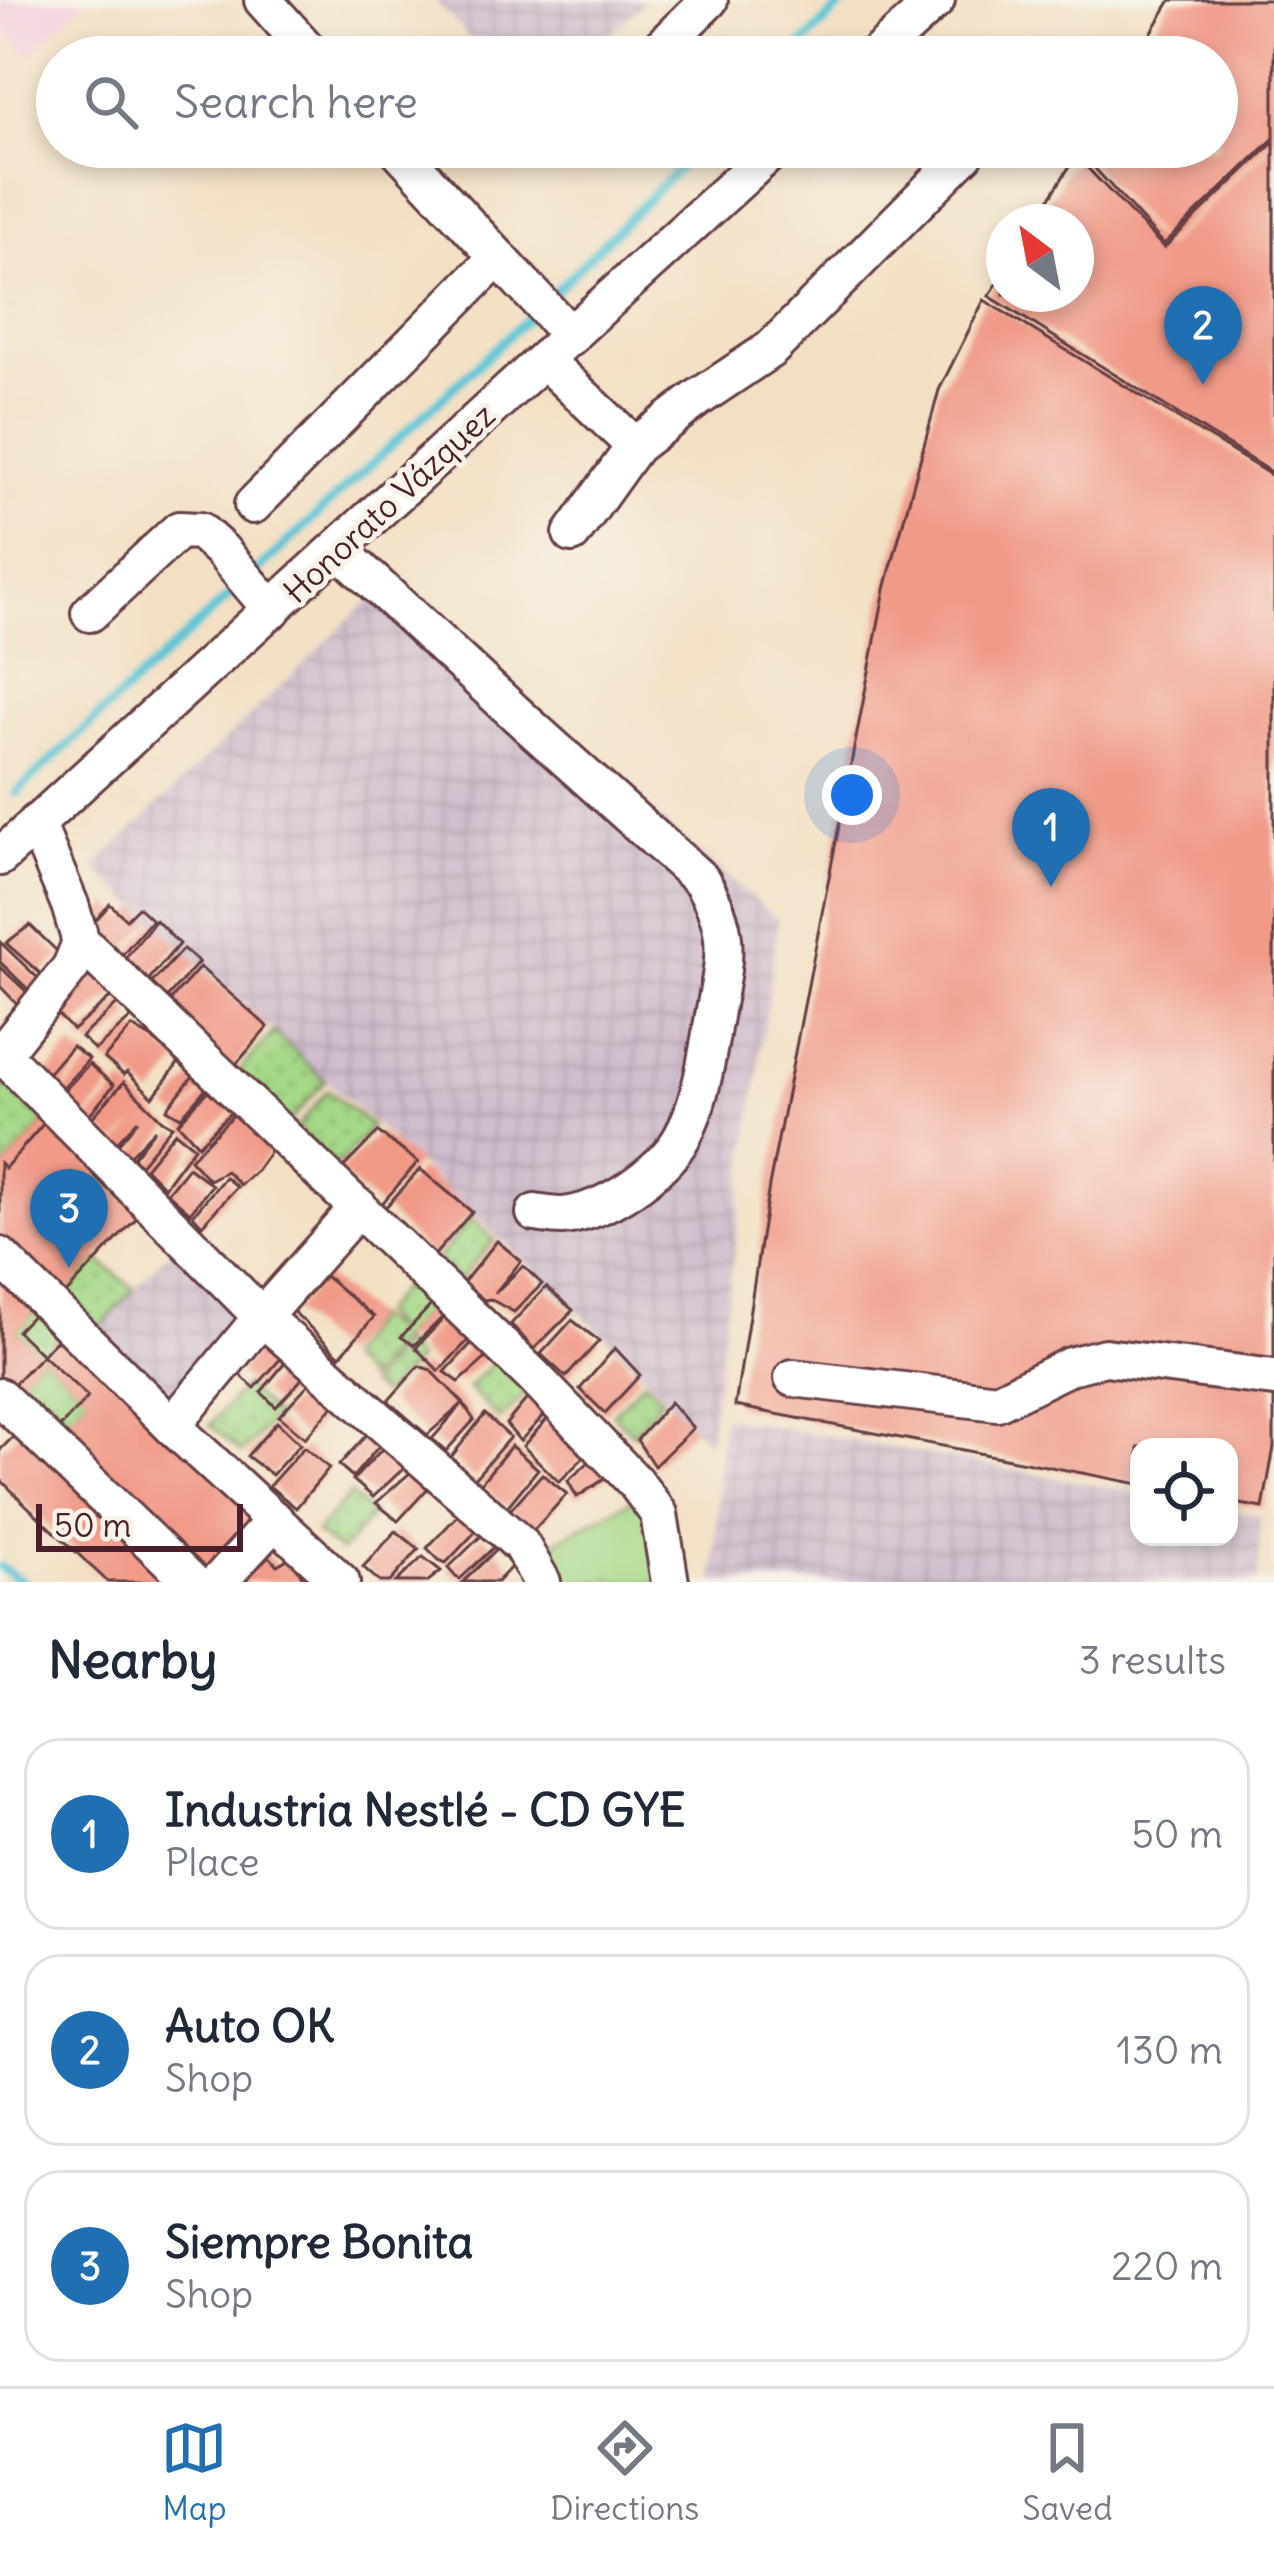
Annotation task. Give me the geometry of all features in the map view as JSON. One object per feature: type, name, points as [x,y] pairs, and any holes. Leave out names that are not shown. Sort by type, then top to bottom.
[{"type":"street","points":[[263,0],[295,36]]},
{"type":"street","points":[[672,36],[709,0]]},
{"type":"street","points":[[897,36],[936,0]]},
{"type":"street","points":[[415,168],[561,325]]},
{"type":"street","name":"Honorato Vázquez","points":[[0,857],[262,598],[339,550],[544,360],[561,325],[751,168]]},
{"type":"street","points":[[572,534],[635,446],[771,349],[951,168]]},
{"type":"street","points":[[253,505],[497,258]]},
{"type":"street","points":[[544,360],[635,446]]},
{"type":"street","points":[[90,613],[179,530],[200,531],[262,598]]},
{"type":"street","points":[[339,550],[701,880],[722,924],[725,949],[704,1075],[682,1137],[663,1162],[627,1192],[564,1216],[535,1213]]},
{"type":"street","points":[[36,823],[81,942],[359,1207],[635,1482],[659,1514],[670,1582]]},
{"type":"street","points":[[81,942],[71,968],[1,1055],[262,1317],[521,1545],[542,1582]]},
{"type":"street","points":[[172,1426],[359,1207]]},
{"type":"street","points":[[0,1256],[172,1426],[341,1582]]},
{"type":"street","points":[[793,1378],[997,1402],[1070,1366],[1105,1357],[1274,1378]]},
{"type":"street","points":[[0,1397],[192,1582]]},
{"type":"street","points":[[218,1582],[274,1520]]},
{"type":"shaded area","points":[[0,0],[86,0],[49,36],[36,36],[36,49],[30,55],[0,25]]},
{"type":"shaded area","points":[[434,0],[646,0],[608,36],[467,36]]},
{"type":"shaded area","points":[[384,586],[778,920],[708,1443],[624,1353],[94,867]]},
{"type":"shaded area","points":[[175,1244],[251,1317],[172,1402],[98,1330]]},
{"type":"shaded area","points":[[722,1417],[1130,1491],[1130,1546],[1238,1546],[1238,1511],[1260,1515],[1258,1582],[714,1582]]},
{"type":"green space","points":[[274,1032],[325,1081],[288,1124],[238,1072]]},
{"type":"green space","points":[[0,1080],[45,1122],[5,1168],[0,1163]]},
{"type":"green space","points":[[328,1090],[371,1126],[337,1166],[297,1127]]},
{"type":"green space","points":[[471,1219],[494,1240],[458,1281],[436,1260]]},
{"type":"green space","points":[[98,1260],[134,1289],[98,1330],[63,1297]]},
{"type":"green space","points":[[413,1274],[439,1296],[367,1381],[345,1358],[374,1317],[395,1332],[380,1313]]},
{"type":"green space","points":[[45,1302],[68,1327],[42,1355],[88,1397],[50,1438],[5,1393],[41,1355],[17,1331]]},
{"type":"green space","points":[[402,1343],[417,1360],[382,1395],[369,1385]]},
{"type":"green space","points":[[500,1355],[532,1387],[500,1420],[468,1388]]},
{"type":"green space","points":[[644,1380],[662,1398],[633,1434],[613,1414]]},
{"type":"green space","points":[[245,1385],[275,1416],[242,1453],[210,1425]]},
{"type":"green space","points":[[350,1494],[372,1515],[341,1552],[316,1533]]},
{"type":"green space","points":[[634,1499],[653,1514],[663,1582],[614,1582],[611,1578],[560,1582],[543,1548]]},
{"type":"building","points":[[1171,0],[1274,0],[1274,138],[1164,244],[1095,168],[1238,168],[1238,36],[1150,36]]},
{"type":"building","points":[[1274,142],[1274,474],[1015,312],[1094,312],[1094,204],[1046,204],[1069,168],[1087,168],[1164,248]]},
{"type":"building","points":[[984,300],[986,312],[1004,312],[1274,477],[1274,1447],[1263,1508],[1238,1504],[1238,1438],[1130,1438],[1130,1482],[735,1406],[769,1186],[885,589],[939,390]]},
{"type":"building","points":[[110,904],[126,919],[138,907],[152,920],[120,957],[86,931]]},
{"type":"building","points":[[156,920],[179,944],[145,984],[122,962]]},
{"type":"building","points":[[30,925],[62,956],[41,974],[6,943]]},
{"type":"building","points":[[0,942],[43,983],[32,993],[0,962]]},
{"type":"building","points":[[183,949],[199,962],[164,1001],[149,986]]},
{"type":"building","points":[[86,962],[116,993],[73,1030],[47,1004]]},
{"type":"building","points":[[0,967],[30,995],[20,1007],[0,986]]},
{"type":"building","points":[[200,967],[268,1027],[232,1069],[167,1004]]},
{"type":"building","points":[[122,1000],[131,1018],[95,1050],[81,1037]]},
{"type":"building","points":[[132,1027],[180,1061],[153,1097],[104,1058]]},
{"type":"building","points":[[72,1046],[89,1059],[58,1093],[44,1078]]},
{"type":"building","points":[[89,1064],[114,1085],[87,1118],[64,1091]]},
{"type":"building","points":[[196,1072],[208,1086],[181,1117],[167,1109]]},
{"type":"building","points":[[124,1082],[172,1126],[139,1166],[133,1157],[155,1129],[130,1155],[118,1144],[138,1120],[116,1143],[90,1120]]},
{"type":"building","points":[[213,1085],[237,1106],[198,1145],[178,1123]]},
{"type":"building","points":[[239,1109],[273,1147],[240,1185],[226,1171],[209,1180],[190,1159]]},
{"type":"building","points":[[45,1122],[144,1210],[63,1297],[0,1238],[0,1163],[5,1168]]},
{"type":"building","points":[[175,1132],[194,1147],[164,1187],[145,1168]]},
{"type":"building","points":[[378,1132],[418,1162],[379,1207],[339,1172]]},
{"type":"building","points":[[188,1167],[212,1185],[190,1213],[167,1193]]},
{"type":"building","points":[[420,1169],[472,1212],[432,1258],[384,1209]]},
{"type":"building","points":[[225,1177],[237,1187],[202,1225],[193,1215]]},
{"type":"building","points":[[497,1241],[521,1261],[495,1293],[523,1266],[542,1284],[514,1312],[484,1300],[463,1283]]},
{"type":"building","points":[[0,1259],[45,1302],[17,1331],[42,1355],[5,1393],[0,1389]]},
{"type":"building","points":[[325,1276],[374,1317],[340,1356],[293,1311]]},
{"type":"building","points":[[546,1287],[573,1310],[534,1349],[511,1324]]},
{"type":"building","points":[[435,1301],[448,1312],[414,1345],[401,1337]]},
{"type":"building","points":[[454,1307],[477,1331],[439,1371],[416,1348]]},
{"type":"building","points":[[572,1320],[599,1341],[566,1377],[541,1354]]},
{"type":"building","points":[[68,1327],[271,1520],[213,1582],[50,1438],[88,1397],[42,1355]]},
{"type":"building","points":[[479,1335],[494,1351],[459,1382],[445,1372]]},
{"type":"building","points":[[265,1343],[282,1357],[255,1388],[238,1373]]},
{"type":"building","points":[[615,1348],[640,1375],[605,1413],[580,1389]]},
{"type":"building","points":[[289,1358],[309,1371],[276,1407],[261,1392]]},
{"type":"building","points":[[419,1366],[431,1370],[463,1403],[427,1435],[388,1401]]},
{"type":"building","points":[[315,1377],[340,1398],[305,1438],[279,1416]]},
{"type":"building","points":[[535,1389],[553,1406],[520,1441],[506,1424]]},
{"type":"building","points":[[670,1402],[693,1428],[654,1466],[637,1440]]},
{"type":"building","points":[[463,1403],[474,1420],[446,1451],[432,1439]]},
{"type":"building","points":[[557,1408],[598,1443],[559,1482],[523,1446]]},
{"type":"building","points":[[485,1414],[510,1437],[474,1479],[451,1457]]},
{"type":"building","points":[[277,1422],[300,1444],[272,1475],[247,1456]]},
{"type":"building","points":[[23,1427],[181,1582],[108,1582],[25,1504],[0,1479],[0,1450]]},
{"type":"building","points":[[369,1432],[384,1440],[353,1477],[339,1465]]},
{"type":"building","points":[[386,1445],[407,1465],[373,1497],[353,1480]]},
{"type":"building","points":[[511,1446],[538,1469],[507,1507],[480,1484]]},
{"type":"building","points":[[304,1447],[329,1468],[296,1508],[269,1486]]},
{"type":"building","points":[[600,1452],[615,1472],[577,1497],[568,1481]]},
{"type":"building","points":[[411,1472],[429,1487],[398,1521],[376,1503]]},
{"type":"building","points":[[542,1474],[567,1494],[532,1532],[510,1510]]},
{"type":"building","points":[[460,1513],[479,1528],[446,1563],[427,1548]]},
{"type":"building","points":[[396,1531],[419,1549],[390,1582],[380,1582],[363,1567]]},
{"type":"building","points":[[482,1535],[495,1546],[460,1579],[456,1577],[448,1568]]},
{"type":"building","points":[[497,1549],[512,1566],[497,1582],[463,1582]]},
{"type":"building","points":[[265,1552],[277,1565],[291,1557],[305,1582],[234,1582]]},
{"type":"building","points":[[423,1557],[441,1571],[427,1582],[396,1582]]},
{"type":"waterway","points":[[811,36],[847,0]]},
{"type":"waterway","points":[[547,299],[679,168]]},
{"type":"waterway","points":[[254,574],[535,311]]},
{"type":"waterway","points":[[16,793],[241,585]]},
{"type":"waterway","points":[[0,1567],[23,1582]]},
{"type":"place","name":"Auto OK","points":[[1203,385]]},
{"type":"place","name":"Industria Nestlé - CD GYE","points":[[1051,887]]},
{"type":"place","name":"Siempre Bonita","points":[[69,1268]]}]
